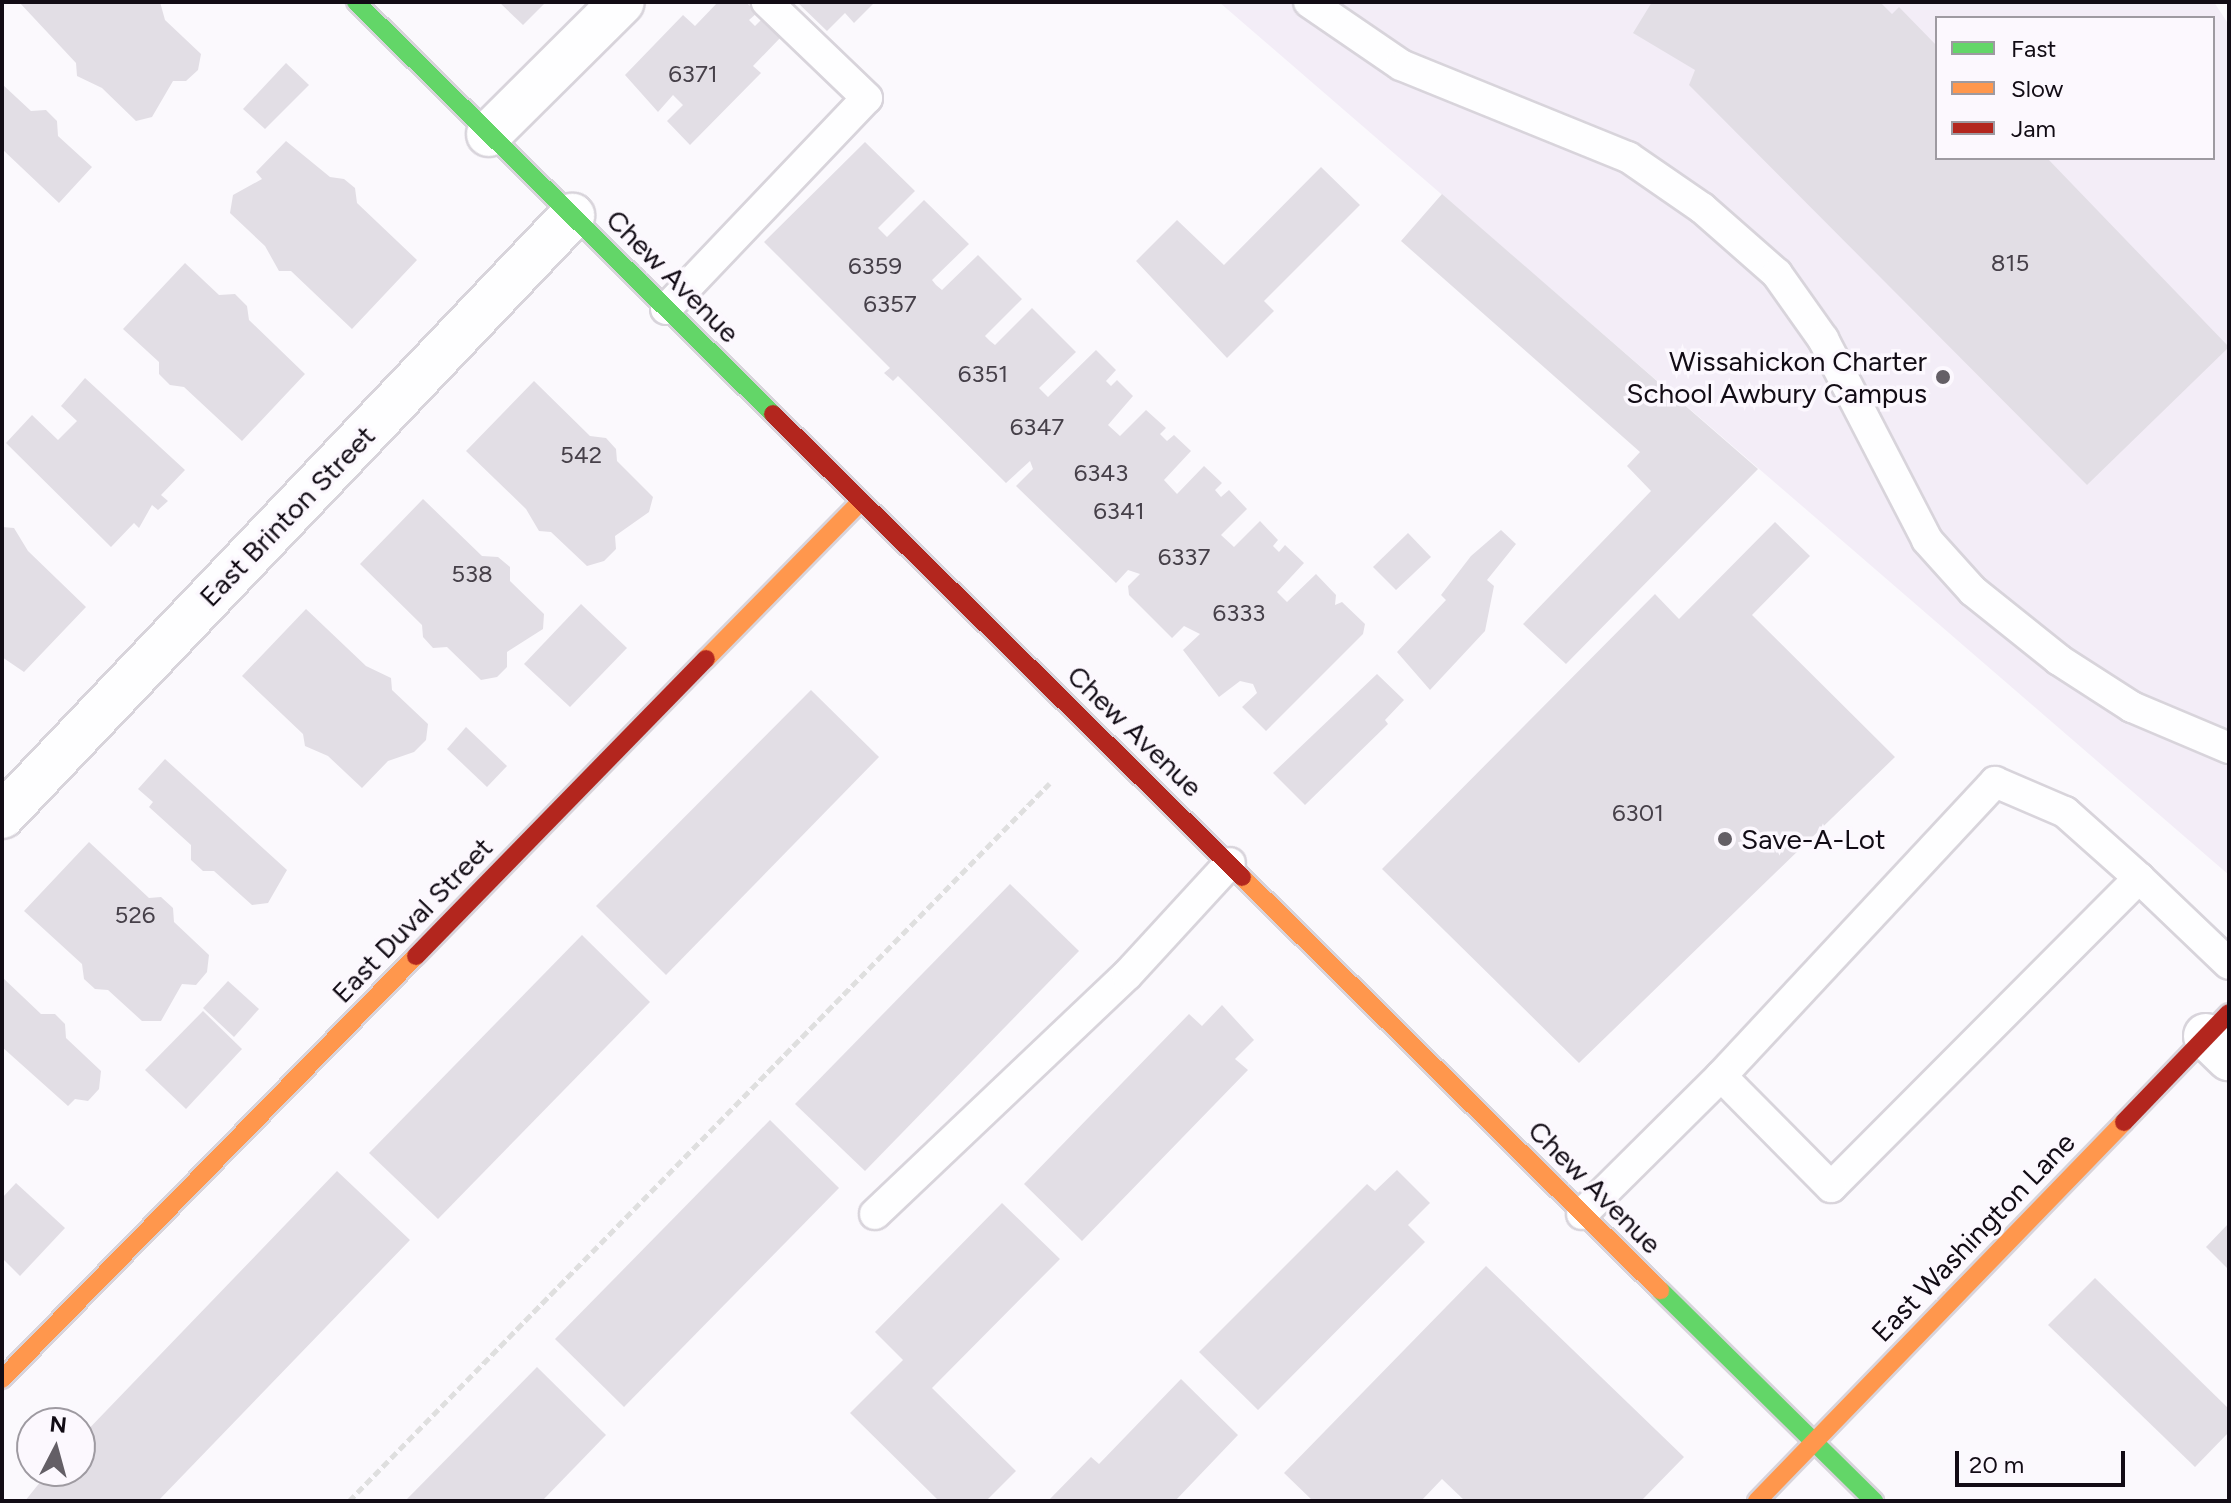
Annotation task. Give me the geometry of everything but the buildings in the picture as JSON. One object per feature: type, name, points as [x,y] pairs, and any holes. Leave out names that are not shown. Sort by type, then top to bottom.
[{"type":"street","name":"Chew Avenue","points":[[356,2],[1874,1501]]},
{"type":"street","points":[[489,134],[622,2]]},
{"type":"street","name":"East Brinton Street","points":[[2,816],[572,216]]},
{"type":"street","name":"East Duval Street","points":[[2,1379],[861,501]]},
{"type":"street","name":"East Washington Lane","points":[[1757,1501],[2221,1036]]},
{"type":"lane","points":[[666,309],[867,98],[767,2]]},
{"type":"lane","points":[[1309,2],[1401,65],[1628,157],[1702,208],[1787,287],[1823,339],[1927,540],[1973,591],[2132,707],[2229,748]]},
{"type":"lane","points":[[1582,1214],[1721,1076],[1995,782],[2065,812],[2229,964]]},
{"type":"lane","points":[[875,1214],[1127,975],[1230,863]]},
{"type":"lane","points":[[1721,1076],[1831,1187],[2139,878]]},
{"type":"path","points":[[349,1501],[1050,783]]},
{"type":"shaded area","name":"Wissahickon Charter School Awbury Campus","points":[[1219,2],[2214,2],[2229,25],[2229,875]]},
{"type":"traffic: fast","points":[[356,2],[773,414]]},
{"type":"traffic: fast","points":[[1660,1290],[1874,1501]]},
{"type":"traffic: slow","points":[[706,659],[861,501]]},
{"type":"traffic: slow","points":[[1242,877],[1660,1290]]},
{"type":"traffic: slow","points":[[2,1379],[416,956]]},
{"type":"traffic: slow","points":[[1757,1501],[2124,1122]]},
{"type":"traffic: jam","points":[[773,414],[1242,877]]},
{"type":"traffic: jam","points":[[416,956],[706,659]]},
{"type":"traffic: jam","points":[[2124,1122],[2229,1013]]},
{"type":"place","name":"Wissahickon Charter School Awbury Campus","points":[[1943,377]]},
{"type":"place","name":"Save-A-Lot","points":[[1725,839]]}]
